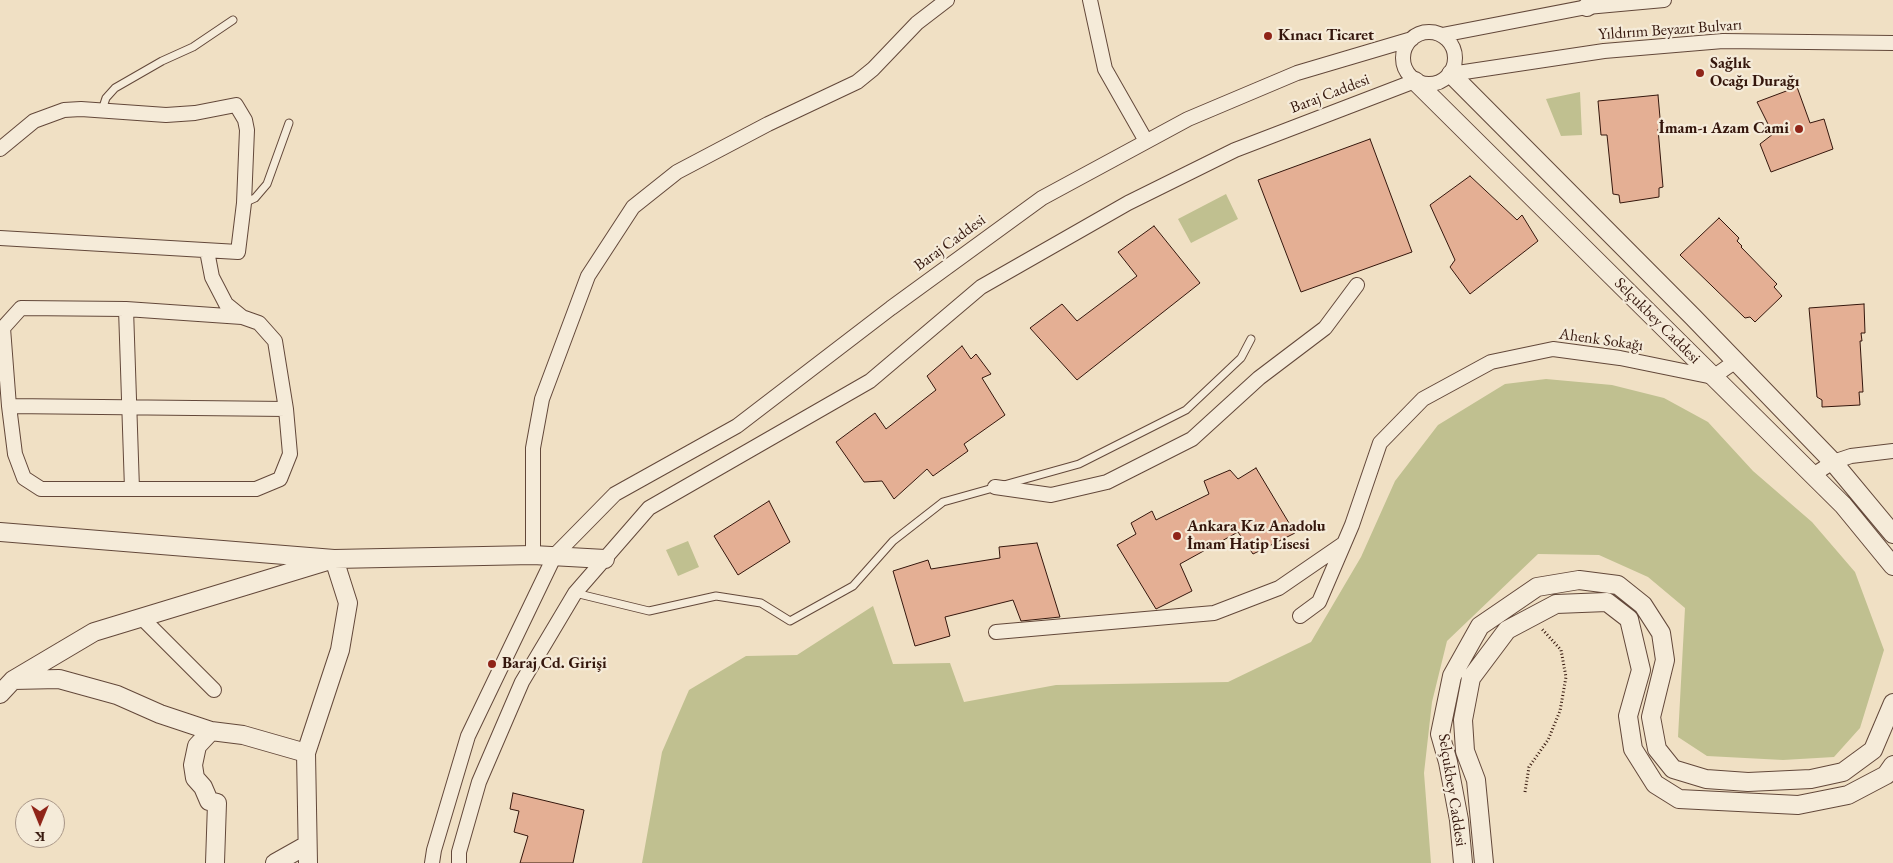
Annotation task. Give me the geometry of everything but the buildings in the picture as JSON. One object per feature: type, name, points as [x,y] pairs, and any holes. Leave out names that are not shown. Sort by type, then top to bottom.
[{"type":"street","points":[[533,555],[533,448],[542,399],[588,276],[633,207],[677,172],[768,124],[856,82],[873,69],[917,23],[947,0]]},
{"type":"street","points":[[1090,0],[1105,69],[1146,141]]},
{"type":"street","name":"Yıldırım Beyazıt Bulvarı","points":[[1442,35],[1592,4],[1664,0]]},
{"type":"street","points":[[1423,33],[1442,35],[1454,48],[1456,57],[1451,74],[1438,83],[1430,85],[1415,81],[1405,68],[1403,61],[1404,52],[1412,39],[1423,33]]},
{"type":"street","name":"Baraj Caddesi","points":[[555,555],[614,494],[737,426],[891,308],[1042,198],[1188,119],[1297,73],[1412,39]]},
{"type":"street","name":"Yıldırım Beyazıt Bulvarı","points":[[1451,74],[1604,51],[1724,41],[1893,43]]},
{"type":"street","name":"Selçukbey Caddesi","points":[[1451,74],[1736,361],[1832,462],[1893,534]]},
{"type":"street","name":"Baraj Caddesi","points":[[605,559],[649,508],[870,381],[981,287],[1128,203],[1235,150],[1415,81]]},
{"type":"street","name":"Selçukbey Caddesi","points":[[1415,81],[1843,504],[1893,566]]},
{"type":"street","points":[[0,148],[34,121],[49,114],[81,108],[166,115],[195,113],[236,105],[245,120],[247,130],[244,203],[238,252],[0,238]]},
{"type":"street","points":[[208,251],[212,277],[222,298],[226,304],[242,317]]},
{"type":"street","points":[[995,487],[1051,495],[1108,482],[1192,439],[1259,378],[1325,328],[1357,285]]},
{"type":"street","points":[[21,308],[126,310],[242,317],[260,323],[275,341],[286,409],[290,454],[280,479],[256,489],[41,489],[24,478],[15,454],[3,328],[21,308]]},
{"type":"street","points":[[126,310],[132,489]]},
{"type":"street","name":"Ahenk Sokağı","points":[[1300,616],[1320,602],[1344,544],[1380,443],[1423,399],[1491,362],[1553,350],[1620,358],[1714,376]]},
{"type":"street","points":[[1714,376],[1736,361]]},
{"type":"street","points":[[9,406],[286,409]]},
{"type":"street","points":[[1812,475],[1832,462],[1851,456],[1893,451]]},
{"type":"street","points":[[0,532],[334,559],[555,555],[605,559]]},
{"type":"street","points":[[996,632],[1214,613],[1279,588],[1344,544]]},
{"type":"street","points":[[432,863],[434,850],[468,736],[555,555]]},
{"type":"street","points":[[0,694],[13,680],[94,632],[334,559]]},
{"type":"street","points":[[308,863],[306,753],[340,650],[348,603],[334,559]]},
{"type":"street","points":[[459,863],[459,852],[479,782],[522,682],[575,592],[605,559]]},
{"type":"street","name":"Selçukbey Caddesi","points":[[1463,863],[1459,820],[1448,762],[1440,734],[1452,676],[1480,626],[1537,587],[1579,580],[1618,585],[1643,605],[1661,633],[1665,660],[1651,717],[1657,749],[1673,769],[1706,779],[1748,782],[1811,779],[1843,772],[1873,750],[1893,703]]},
{"type":"street","name":"Selçukbey Caddesi","points":[[1484,863],[1476,780],[1465,751],[1463,720],[1471,678],[1507,630],[1556,604],[1607,602],[1629,619],[1641,670],[1628,716],[1633,749],[1655,784],[1680,799],[1798,805],[1848,795],[1886,775],[1893,765]]},
{"type":"street","points":[[142,618],[214,690]]},
{"type":"street","points":[[13,680],[59,679],[116,695],[160,714],[211,731],[243,735],[306,753]]},
{"type":"street","points":[[211,731],[197,746],[193,764],[195,778],[203,787],[209,801],[218,803],[215,863]]},
{"type":"street","points":[[275,863],[307,845]]},
{"type":"lane","points":[[102,110],[106,98],[114,88],[162,61],[193,47],[233,20]]},
{"type":"lane","points":[[244,203],[255,198],[267,184],[289,123]]},
{"type":"lane","points":[[575,592],[649,610],[716,596],[761,603],[790,621],[853,586],[893,541],[942,502],[1079,464],[1186,410],[1241,358],[1251,339]]},
{"type":"path","points":[[1525,792],[1529,767],[1548,740],[1560,711],[1566,677],[1561,650],[1530,618]]},
{"type":"green space","points":[[1580,92],[1582,135],[1561,136],[1546,99]]},
{"type":"green space","points":[[1226,194],[1238,219],[1191,243],[1178,219]]},
{"type":"green space","points":[[1546,379],[1612,385],[1664,398],[1708,422],[1753,471],[1812,522],[1855,572],[1884,650],[1860,728],[1834,757],[1783,760],[1707,756],[1678,737],[1685,608],[1648,577],[1599,555],[1538,554],[1447,641],[1432,702],[1424,773],[1431,863],[642,863],[662,752],[689,690],[746,656],[797,655],[873,606],[893,664],[950,663],[964,702],[1056,685],[1228,682],[1311,642],[1361,557],[1395,481],[1438,425],[1505,384]]},
{"type":"green space","points":[[688,541],[699,567],[678,576],[666,550]]},
{"type":"place","name":"Kınacı Ticaret","points":[[1268,36]]},
{"type":"place","name":"Sağlık Ocağı Durağı","points":[[1700,73]]},
{"type":"place","name":"İmam-ı Azam Cami","points":[[1799,129]]},
{"type":"place","name":"Ankara Kız Anadolu İmam Hatip Lisesi","points":[[1177,536]]},
{"type":"place","name":"Baraj Cd. Girişi","points":[[492,664]]}]
